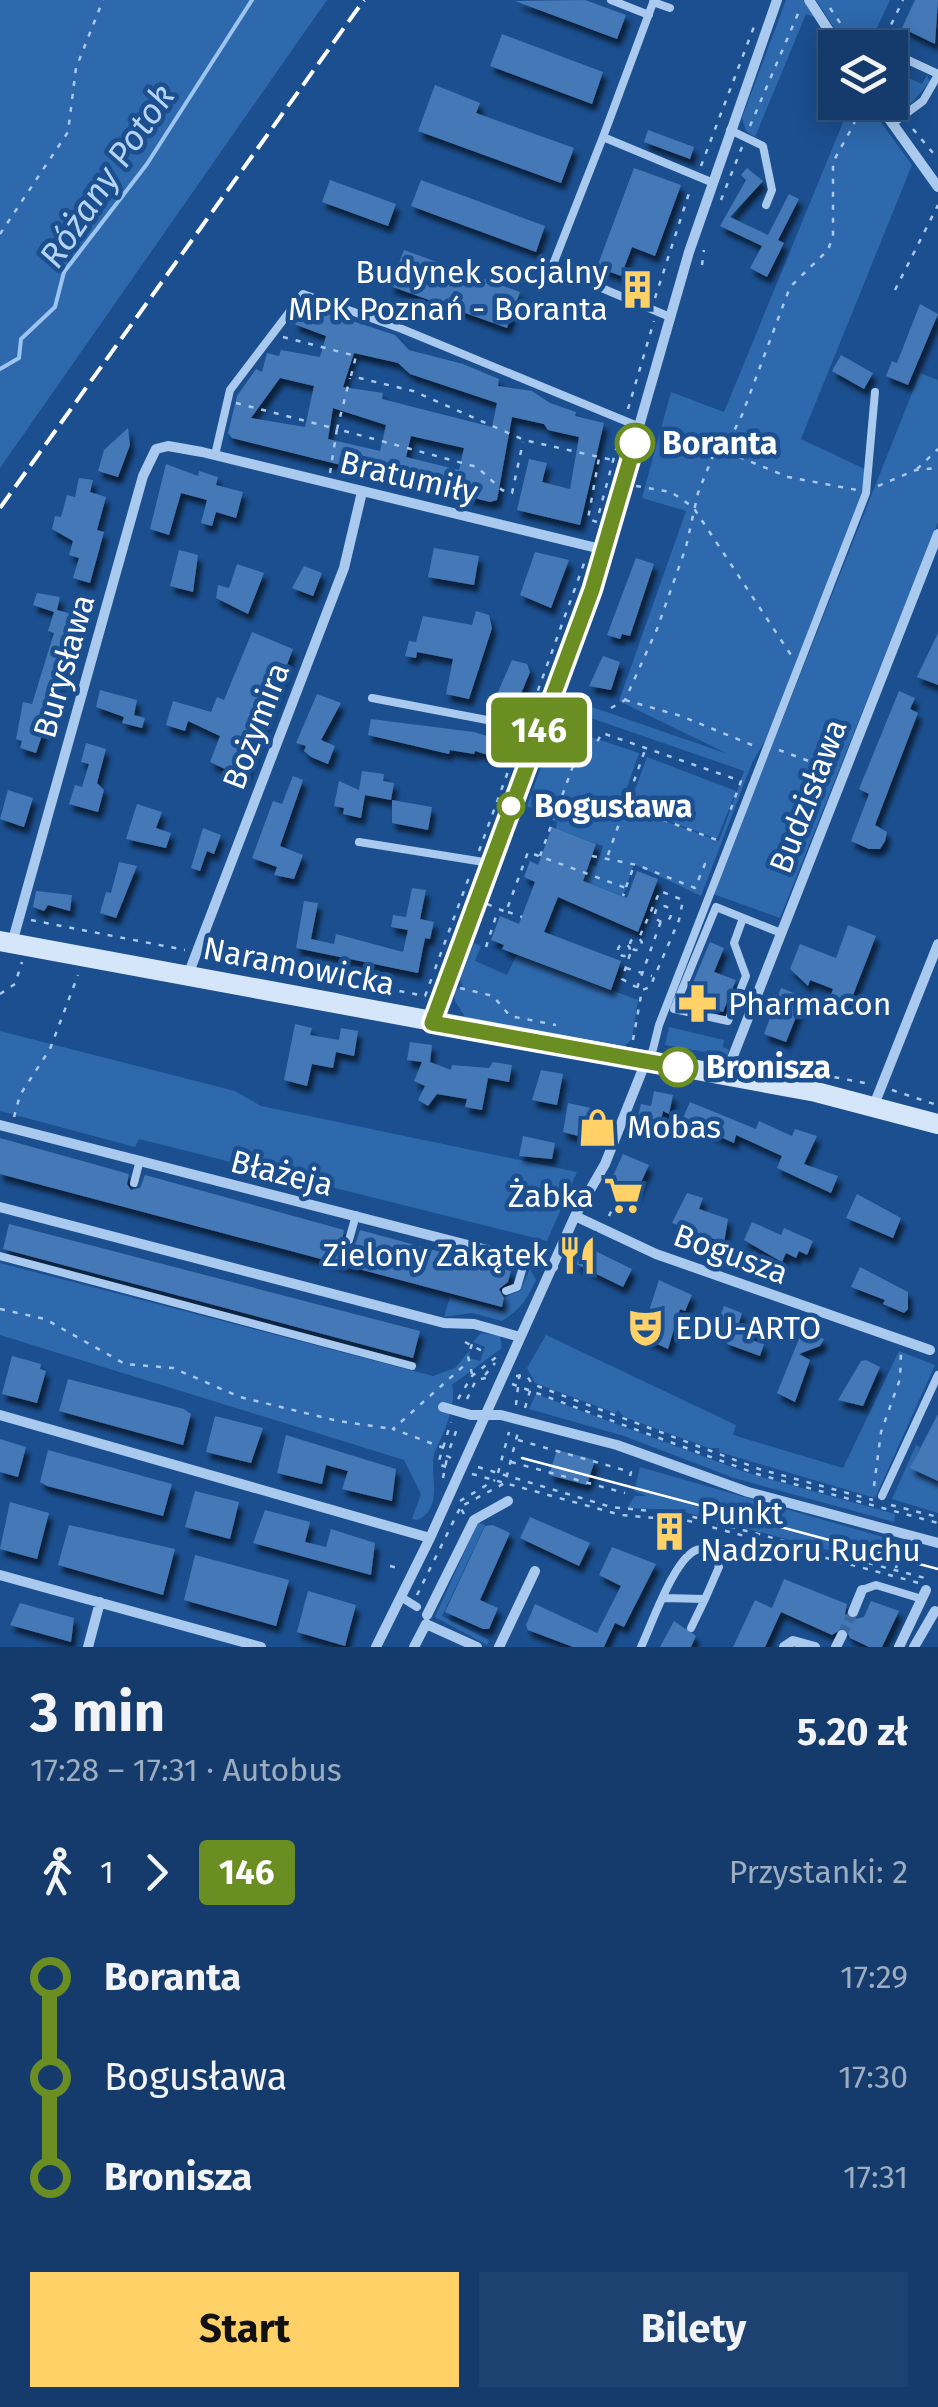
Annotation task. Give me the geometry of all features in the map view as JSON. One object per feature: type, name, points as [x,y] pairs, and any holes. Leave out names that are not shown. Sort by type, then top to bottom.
[{"type":"street","points":[[432,1023],[606,550],[711,182],[777,0]]},
{"type":"street","points":[[809,0],[828,30]]},
{"type":"street","points":[[889,120],[938,187]]},
{"type":"street","name":"Burysława","points":[[6,942],[20,918],[147,460],[156,450],[168,446],[202,452]]},
{"type":"street","name":"Bratumiły","points":[[202,452],[606,550]]},
{"type":"street","name":"Bożymira","points":[[188,975],[344,568],[362,492]]},
{"type":"street","name":"Budzisława","points":[[729,1067],[938,534]]},
{"type":"street","name":"Naramowicka","points":[[6,942],[432,1023],[729,1067],[878,1096],[938,1124]]},
{"type":"street","points":[[878,1096],[938,944]]},
{"type":"street","points":[[376,1647],[487,1415],[575,1216],[605,1164],[650,1056]]},
{"type":"street","name":"Błażeja","points":[[5,1127],[553,1267]]},
{"type":"street","points":[[0,1206],[444,1323],[474,1324],[520,1337]]},
{"type":"street","name":"Bogusza","points":[[575,1216],[656,1254],[930,1350]]},
{"type":"street","points":[[442,1407],[617,1445],[748,1492],[938,1542]]},
{"type":"street","points":[[0,1416],[430,1538]]},
{"type":"street","points":[[414,1647],[474,1520],[508,1502]]},
{"type":"street","points":[[499,1647],[536,1571]]},
{"type":"street","points":[[0,1575],[100,1602],[218,1641],[261,1647]]},
{"type":"street","points":[[899,1647],[926,1588]]},
{"type":"street","points":[[853,1612],[862,1590]]},
{"type":"street","points":[[88,1647],[100,1602]]},
{"type":"street","points":[[414,1606],[452,1642],[477,1647]]},
{"type":"street","points":[[914,1647],[935,1611]]},
{"type":"street","points":[[836,1647],[842,1635]]},
{"type":"street","points":[[784,1647],[793,1641],[815,1647]]},
{"type":"lane","points":[[611,0],[649,15]]},
{"type":"lane","points":[[670,8],[652,1],[552,267],[670,317]]},
{"type":"lane","points":[[908,60],[938,74],[923,102],[908,113]]},
{"type":"lane","points":[[892,124],[898,120]]},
{"type":"lane","points":[[730,130],[763,146],[772,190],[766,205]]},
{"type":"lane","points":[[603,137],[711,182]]},
{"type":"lane","points":[[215,455],[238,375],[303,294],[402,329],[640,427]]},
{"type":"lane","points":[[650,1056],[866,493],[875,392]]},
{"type":"lane","points":[[372,698],[539,730]]},
{"type":"lane","points":[[359,842],[490,863]]},
{"type":"lane","points":[[743,918],[734,944],[746,976],[728,1021],[674,1009],[716,907],[781,933]]},
{"type":"lane","points":[[134,1183],[140,1160]]},
{"type":"lane","points":[[350,1240],[356,1216]]},
{"type":"lane","points":[[0,1256],[412,1366]]},
{"type":"lane","points":[[506,1291],[517,1287],[525,1260]]},
{"type":"lane","points":[[877,1498],[938,1375]]},
{"type":"lane","points":[[641,1647],[683,1557],[700,1549],[715,1558],[719,1568],[691,1628]]},
{"type":"lane","points":[[862,1590],[876,1585],[926,1588]]},
{"type":"lane","points":[[401,1596],[414,1606]]},
{"type":"lane","points":[[664,1598],[704,1599]]},
{"type":"path","points":[[0,234],[68,132],[76,68],[103,0]]},
{"type":"path","points":[[888,30],[902,0]]},
{"type":"path","points":[[819,16],[831,7],[846,30]]},
{"type":"path","points":[[610,708],[625,700],[656,629],[709,465],[724,451],[790,286],[828,250],[833,236],[833,162],[855,120]]},
{"type":"path","points":[[905,120],[938,158]]},
{"type":"path","points":[[895,290],[938,205]]},
{"type":"path","points":[[271,333],[356,356],[328,484]]},
{"type":"path","points":[[351,376],[413,391],[524,440],[624,462]]},
{"type":"path","points":[[228,401],[476,467],[502,490],[512,492],[524,440]]},
{"type":"path","points":[[724,451],[788,477],[838,483],[866,493],[916,470],[938,449]]},
{"type":"path","points":[[598,523],[588,519],[599,456]]},
{"type":"path","points":[[916,470],[938,468]]},
{"type":"path","points":[[624,483],[672,492],[695,511],[798,665]]},
{"type":"path","points":[[20,918],[425,996],[590,546]]},
{"type":"path","points":[[625,700],[843,774]]},
{"type":"path","points":[[540,856],[584,736],[597,742],[602,734],[741,781],[711,866],[705,864],[695,888],[635,864],[593,854]]},
{"type":"path","points":[[607,858],[646,748]]},
{"type":"path","points":[[678,769],[681,760]]},
{"type":"path","points":[[562,795],[619,821]]},
{"type":"path","points":[[625,806],[718,841]]},
{"type":"path","points":[[543,849],[626,888]]},
{"type":"path","points":[[506,912],[528,852],[549,854]]},
{"type":"path","points":[[623,896],[635,864]]},
{"type":"path","points":[[630,954],[623,956],[618,950],[622,945],[641,947],[639,938],[661,890],[662,875]]},
{"type":"path","points":[[640,989],[654,977],[684,902],[661,890]]},
{"type":"path","points":[[670,917],[665,906],[668,898],[676,896]]},
{"type":"path","points":[[486,904],[522,917]]},
{"type":"path","points":[[650,1056],[630,1041],[642,973],[661,921],[656,910],[665,906]]},
{"type":"path","points":[[486,947],[499,909]]},
{"type":"path","points":[[661,921],[670,917],[679,920]]},
{"type":"path","points":[[639,938],[634,938],[630,947],[623,981],[640,989]]},
{"type":"path","points":[[0,994],[15,984],[21,964],[6,942]]},
{"type":"path","points":[[5,1127],[50,1048],[70,997],[79,956]]},
{"type":"path","points":[[625,967],[654,977]]},
{"type":"path","points":[[435,970],[458,977],[455,987],[493,996],[510,1016],[564,1027]]},
{"type":"path","points":[[729,1067],[938,1106]]},
{"type":"path","points":[[597,1215],[608,1220],[615,1204],[626,1208]]},
{"type":"path","points":[[0,1309],[45,1319],[125,1364],[172,1368],[240,1397],[338,1421],[393,1429],[444,1448]]},
{"type":"path","points":[[877,1498],[881,1432],[900,1379],[901,1340]]},
{"type":"path","points":[[465,1342],[488,1354]]},
{"type":"path","points":[[472,1344],[468,1362],[472,1376]]},
{"type":"path","points":[[458,1400],[472,1376],[504,1348]]},
{"type":"path","points":[[393,1429],[468,1362]]},
{"type":"path","points":[[525,1410],[531,1387],[526,1370]]},
{"type":"path","points":[[510,1374],[527,1376]]},
{"type":"path","points":[[466,1402],[476,1380],[484,1375],[494,1379]]},
{"type":"path","points":[[506,1382],[531,1387],[760,1469],[877,1498],[910,1516],[938,1520]]},
{"type":"path","points":[[531,1387],[757,1474],[938,1520]]},
{"type":"path","points":[[516,1407],[521,1388]]},
{"type":"path","points":[[451,1420],[438,1464],[452,1468]]},
{"type":"path","points":[[456,1460],[448,1456],[459,1424]]},
{"type":"path","points":[[414,1606],[462,1502],[495,1480],[510,1428]]},
{"type":"path","points":[[505,1483],[519,1431]]},
{"type":"path","points":[[516,1439],[631,1472],[630,1476]]},
{"type":"path","points":[[510,1462],[625,1492]]},
{"type":"path","points":[[474,1466],[621,1512],[682,1514],[885,1570],[926,1588]]},
{"type":"path","points":[[470,1474],[621,1512],[675,1518],[895,1570],[926,1588]]},
{"type":"path","points":[[444,1507],[505,1483]]},
{"type":"path","points":[[462,1502],[474,1520]]},
{"type":"path","points":[[621,1512],[622,1504]]},
{"type":"path","points":[[898,1524],[902,1511]]},
{"type":"path","points":[[908,1527],[910,1516]]},
{"type":"path","points":[[672,1524],[675,1518]]},
{"type":"path","points":[[700,1530],[702,1524]]},
{"type":"path","points":[[895,1570],[902,1547]]},
{"type":"path","points":[[885,1570],[888,1559]]},
{"type":"path","points":[[390,1566],[404,1569]]},
{"type":"shaded area","points":[[0,0],[327,0],[0,468]]},
{"type":"shaded area","points":[[786,0],[803,0],[814,17],[806,14],[755,137],[746,131],[742,118]]},
{"type":"shaded area","points":[[816,0],[890,0],[876,30],[835,30]]},
{"type":"shaded area","points":[[927,75],[930,82],[908,107],[908,78],[922,84]]},
{"type":"shaded area","points":[[844,120],[879,120],[912,165],[801,439],[867,470],[863,489],[772,729],[752,763],[701,896],[634,864],[623,896],[544,867],[551,848],[596,867],[603,846],[556,829],[557,822],[527,806],[566,698],[728,754],[619,701],[686,511],[642,498],[671,392],[724,412]],"holes":[[[588,717],[744,771],[719,841],[621,805],[639,753],[582,734]]]},
{"type":"shaded area","points":[[920,373],[938,380],[938,522],[780,918],[713,894]]},
{"type":"shaded area","points":[[647,757],[736,791],[717,839],[629,806]]},
{"type":"shaded area","points":[[474,943],[481,946],[475,961],[507,975],[516,956],[521,956],[638,1000],[632,1039],[620,1050],[465,1017],[455,1001],[454,990],[463,987],[460,980]]},
{"type":"shaded area","points":[[669,1027],[724,1040],[723,1047],[729,1050],[727,1056],[665,1045]]},
{"type":"shaded area","points":[[0,1031],[235,1091],[261,1106],[577,1172],[547,1241],[139,1139],[135,1147],[0,1111]]},
{"type":"shaded area","points":[[0,1263],[433,1376],[455,1368],[470,1350],[469,1358],[480,1361],[485,1347],[473,1342],[481,1333],[500,1336],[502,1348],[452,1385],[451,1410],[434,1457],[434,1497],[426,1514],[417,1520],[412,1519],[421,1494],[404,1460],[0,1335]]},
{"type":"shaded area","points":[[530,1269],[536,1280],[529,1293],[502,1321],[472,1313],[444,1317],[450,1297],[503,1311],[504,1297],[520,1291]]},
{"type":"shaded area","points":[[546,1335],[736,1425],[733,1435],[843,1468],[899,1351],[935,1365],[875,1498],[719,1452],[719,1448],[709,1448],[624,1417],[618,1410],[615,1413],[535,1383],[527,1368]]},
{"type":"shaded area","points":[[536,1394],[748,1473],[895,1514],[894,1522],[734,1478],[624,1436],[529,1409]]},
{"type":"shaded area","points":[[916,1445],[920,1447],[911,1468],[938,1481],[938,1513],[892,1499]]},
{"type":"shaded area","points":[[640,1467],[890,1539],[880,1564],[677,1510],[627,1508],[635,1496],[647,1496],[634,1491]]},
{"type":"shaded area","points":[[478,1522],[485,1525],[442,1616],[489,1640],[487,1645],[435,1617]]},
{"type":"building","points":[[585,0],[626,15],[617,39],[515,1]]},
{"type":"building","points":[[915,0],[938,0],[935,44],[902,28]]},
{"type":"building","points":[[502,34],[603,72],[592,104],[490,66]]},
{"type":"building","points":[[435,85],[480,103],[476,113],[574,148],[561,183],[418,131]]},
{"type":"building","points":[[648,130],[694,147],[690,159],[644,142]]},
{"type":"building","points":[[634,168],[681,185],[655,256],[632,247],[621,276],[597,267]]},
{"type":"building","points":[[747,168],[763,181],[730,217],[768,235],[789,194],[799,199],[778,240],[784,243],[767,277],[750,268],[762,246],[720,226],[746,180],[741,175]]},
{"type":"building","points":[[330,180],[396,204],[388,226],[322,202]]},
{"type":"building","points":[[421,180],[545,226],[536,252],[411,206]]},
{"type":"building","points":[[404,250],[520,292],[507,328],[390,286]]},
{"type":"building","points":[[920,304],[938,314],[908,385],[886,376],[892,361],[897,363]]},
{"type":"building","points":[[304,305],[395,335],[409,350],[463,364],[499,379],[498,386],[532,391],[550,403],[576,412],[575,416],[604,423],[580,525],[517,510],[529,459],[547,463],[542,482],[570,489],[579,437],[548,430],[544,424],[512,417],[497,500],[490,502],[232,438],[228,433],[237,396],[256,369],[262,372],[267,353],[279,356],[281,350],[320,357],[326,336],[294,324]],"holes":[[[354,353],[398,363],[410,374],[497,403],[492,427],[382,399],[383,393],[343,387]],[[280,378],[314,386],[305,427],[251,418]],[[333,408],[386,425],[380,451],[328,439]],[[411,436],[464,448],[459,470],[406,457]]]},
{"type":"building","points":[[841,355],[873,373],[864,389],[832,371]]},
{"type":"building","points":[[128,428],[130,445],[118,477],[98,471],[104,450]]},
{"type":"building","points":[[166,464],[198,476],[199,471],[218,477],[216,485],[243,492],[236,518],[216,512],[212,526],[201,523],[207,500],[181,493],[169,535],[150,529]]},
{"type":"building","points":[[79,478],[93,480],[90,492],[106,497],[97,530],[104,532],[90,583],[73,578],[79,558],[69,555],[73,541],[52,529],[55,516],[61,517],[67,495],[75,497]]},
{"type":"building","points":[[434,548],[479,556],[474,585],[428,577]]},
{"type":"building","points":[[179,550],[198,555],[193,592],[170,586]]},
{"type":"building","points":[[535,552],[569,560],[551,608],[520,595]]},
{"type":"building","points":[[636,558],[654,564],[630,636],[622,634],[620,639],[607,635]]},
{"type":"building","points":[[237,564],[264,573],[248,614],[216,598],[218,585],[229,588]]},
{"type":"building","points":[[304,566],[322,573],[313,596],[292,588]]},
{"type":"building","points":[[37,593],[60,597],[57,610],[72,614],[78,630],[36,753],[20,748],[22,741],[16,739],[23,702],[32,704],[54,633],[48,631],[54,612],[33,605]]},
{"type":"building","points":[[476,611],[489,615],[492,628],[469,699],[446,694],[453,659],[417,652],[416,658],[405,656],[409,641],[416,642],[423,616],[472,625]]},
{"type":"building","points":[[252,632],[293,649],[244,778],[210,762],[220,736],[188,721],[185,731],[166,725],[173,701],[211,712],[217,697],[224,700]]},
{"type":"building","points":[[938,633],[938,685],[917,677]]},
{"type":"building","points":[[603,656],[620,662],[611,690],[589,686]]},
{"type":"building","points":[[512,660],[527,664],[530,672],[518,701],[498,692]]},
{"type":"building","points":[[100,690],[137,700],[134,715],[145,718],[142,728],[122,723],[124,717],[96,707]]},
{"type":"building","points":[[899,691],[915,698],[910,709],[918,713],[875,825],[887,832],[885,841],[880,849],[869,849],[851,841],[869,794],[859,789]]},
{"type":"building","points":[[317,694],[341,703],[321,740],[335,746],[328,764],[311,757],[304,751],[306,746],[296,743]]},
{"type":"building","points":[[371,719],[474,732],[503,741],[498,758],[475,751],[474,754],[450,750],[449,754],[368,735]]},
{"type":"building","points":[[86,743],[106,749],[97,783],[104,790],[98,812],[69,804],[75,785],[82,787],[89,764],[81,762]]},
{"type":"building","points":[[362,771],[384,774],[383,781],[394,783],[391,800],[365,795],[361,818],[343,814],[344,808],[334,806],[339,781],[359,790]]},
{"type":"building","points":[[293,776],[303,780],[280,846],[303,855],[294,879],[274,875],[277,867],[252,858],[273,801],[282,804]]},
{"type":"building","points":[[8,790],[33,798],[24,827],[0,819]]},
{"type":"building","points":[[392,800],[432,807],[428,830],[392,823]]},
{"type":"building","points":[[137,804],[162,812],[156,828],[171,833],[166,848],[126,839]]},
{"type":"building","points":[[552,827],[596,844],[583,881],[627,898],[637,871],[658,879],[638,932],[558,897],[544,932],[621,961],[611,990],[502,949],[504,945],[491,940],[500,916],[519,924],[535,882],[524,877],[530,861],[538,865]]},
{"type":"building","points":[[203,828],[221,835],[214,854],[207,851],[200,871],[191,868]]},
{"type":"building","points":[[119,862],[137,866],[116,918],[100,913],[106,892],[111,893]]},
{"type":"building","points":[[412,888],[426,890],[420,919],[434,922],[430,939],[425,938],[418,973],[296,948],[304,901],[318,903],[311,939],[334,944],[336,934],[403,952],[408,930],[391,927],[393,915],[406,917]]},
{"type":"building","points":[[36,891],[72,895],[70,911],[48,905],[44,911],[33,907]]},
{"type":"building","points":[[848,925],[876,936],[848,1008],[837,1004],[831,995],[833,989],[810,980],[808,986],[790,969],[800,944],[836,958]]},
{"type":"building","points":[[710,942],[724,948],[714,972],[736,980],[723,1012],[684,1004]]},
{"type":"building","points":[[781,988],[804,997],[786,1042],[764,1034]]},
{"type":"building","points":[[295,1024],[312,1028],[310,1035],[339,1040],[341,1028],[358,1031],[354,1056],[336,1052],[333,1068],[312,1064],[307,1086],[284,1080]]},
{"type":"building","points":[[410,1042],[432,1045],[430,1062],[451,1070],[452,1065],[512,1065],[509,1082],[488,1078],[482,1110],[465,1107],[467,1099],[437,1094],[428,1106],[418,1100],[425,1086],[414,1081],[422,1062],[407,1060]]},
{"type":"building","points":[[541,1070],[563,1074],[557,1105],[532,1100]]},
{"type":"building","points":[[654,1091],[673,1095],[669,1114],[663,1111],[661,1121],[638,1116],[641,1104],[651,1106]]},
{"type":"building","points":[[690,1102],[756,1129],[759,1121],[792,1136],[795,1129],[817,1136],[804,1164],[838,1176],[831,1193],[777,1168],[782,1156],[736,1135],[734,1143],[682,1120]]},
{"type":"building","points":[[568,1103],[604,1111],[597,1141],[563,1132]]},
{"type":"building","points":[[523,1136],[555,1143],[552,1159],[519,1156]]},
{"type":"building","points":[[0,1138],[129,1174],[127,1184],[131,1190],[140,1188],[145,1175],[344,1230],[342,1241],[348,1247],[355,1245],[360,1230],[511,1271],[508,1282],[499,1289],[504,1298],[502,1307],[0,1174]]},
{"type":"building","points":[[623,1154],[649,1165],[631,1204],[619,1198],[625,1185],[612,1178]]},
{"type":"building","points":[[687,1193],[703,1198],[699,1209],[728,1219],[724,1243],[672,1223]]},
{"type":"building","points":[[857,1194],[901,1218],[893,1238],[846,1218]]},
{"type":"building","points":[[752,1222],[781,1235],[784,1228],[813,1241],[807,1255],[799,1251],[796,1258],[786,1253],[782,1262],[744,1240]]},
{"type":"building","points":[[9,1224],[420,1331],[413,1358],[3,1249]]},
{"type":"building","points":[[585,1246],[632,1269],[623,1287],[576,1264]]},
{"type":"building","points":[[860,1267],[908,1292],[908,1309],[904,1313],[883,1304],[885,1300],[851,1287]]},
{"type":"building","points":[[659,1280],[692,1295],[685,1311],[680,1309],[668,1349],[635,1334],[641,1318],[646,1320]]},
{"type":"building","points":[[724,1306],[742,1313],[739,1323],[756,1329],[752,1340],[764,1344],[760,1356],[727,1344],[725,1334],[715,1330]]},
{"type":"building","points":[[808,1332],[824,1339],[820,1346],[799,1354],[810,1360],[795,1402],[777,1393],[801,1334],[806,1336]]},
{"type":"building","points":[[12,1356],[41,1364],[40,1369],[46,1371],[37,1403],[2,1394]]},
{"type":"building","points":[[861,1361],[880,1367],[863,1406],[838,1400]]},
{"type":"building","points":[[68,1379],[184,1409],[191,1414],[183,1445],[59,1411]]},
{"type":"building","points":[[938,1414],[938,1481],[910,1468]]},
{"type":"building","points":[[215,1416],[263,1428],[251,1463],[206,1452]]},
{"type":"building","points":[[286,1435],[396,1469],[392,1501],[342,1489],[348,1471],[326,1465],[322,1484],[277,1473]]},
{"type":"building","points":[[0,1439],[26,1447],[18,1477],[0,1472]]},
{"type":"building","points":[[48,1450],[172,1484],[163,1516],[40,1482]]},
{"type":"building","points":[[557,1450],[595,1460],[587,1485],[549,1475]]},
{"type":"building","points":[[195,1491],[239,1502],[230,1539],[185,1527]]},
{"type":"building","points":[[10,1502],[49,1513],[37,1559],[0,1549]]},
{"type":"building","points":[[265,1510],[310,1522],[305,1542],[326,1547],[331,1529],[375,1543],[371,1575],[253,1543]]},
{"type":"building","points":[[530,1517],[590,1543],[579,1566],[520,1538]]},
{"type":"building","points":[[69,1525],[175,1549],[163,1595],[58,1565]]},
{"type":"building","points":[[493,1525],[510,1533],[480,1600],[498,1608],[489,1629],[483,1629],[445,1612],[485,1526]]},
{"type":"building","points":[[612,1547],[656,1564],[624,1627],[615,1623],[604,1647],[573,1647],[528,1630],[526,1625],[535,1604],[597,1633],[621,1586],[599,1575]]},
{"type":"building","points":[[195,1555],[289,1580],[276,1626],[184,1600]]},
{"type":"building","points":[[784,1579],[847,1604],[845,1614],[851,1620],[864,1617],[871,1601],[899,1611],[882,1647],[869,1647],[850,1638],[845,1627],[832,1635],[781,1612],[765,1647],[733,1647],[755,1600],[772,1608]]},
{"type":"building","points":[[308,1591],[356,1605],[345,1646],[297,1632]]},
{"type":"building","points":[[20,1603],[74,1618],[71,1642],[10,1625]]},
{"type":"building","points":[[674,1621],[696,1636],[691,1647],[660,1647]]},
{"type":"waterway","name":"Różany Potok","points":[[0,369],[19,358],[21,339],[55,307],[64,272],[147,164],[252,0]]},
{"type":"tunnel","points":[[842,1635],[853,1612]]},
{"type":"tram line","points":[[522,1458],[938,1569]]},
{"type":"railway","points":[[0,508],[364,0]]},
{"type":"bus line","name":"146","points":[[635,443],[606,550],[432,1023],[678,1067]]},
{"type":"place","name":"Budynek socjalny MPK Poznań - Boranta","points":[[638,290]]},
{"type":"place","name":"Boranta","points":[[635,443]]},
{"type":"place","name":"Bogusława","points":[[511,806]]},
{"type":"place","name":"Pharmacon","points":[[698,1004]]},
{"type":"place","name":"Bronisza","points":[[678,1067]]},
{"type":"place","name":"Mobas","points":[[597,1127]]},
{"type":"place","name":"Żabka","points":[[624,1196]]},
{"type":"place","name":"Zielony Zakątek","points":[[578,1255]]},
{"type":"place","name":"EDU-ARTO","points":[[645,1328]]},
{"type":"place","name":"Punkt Nadzoru Ruchu","points":[[670,1531]]}]
